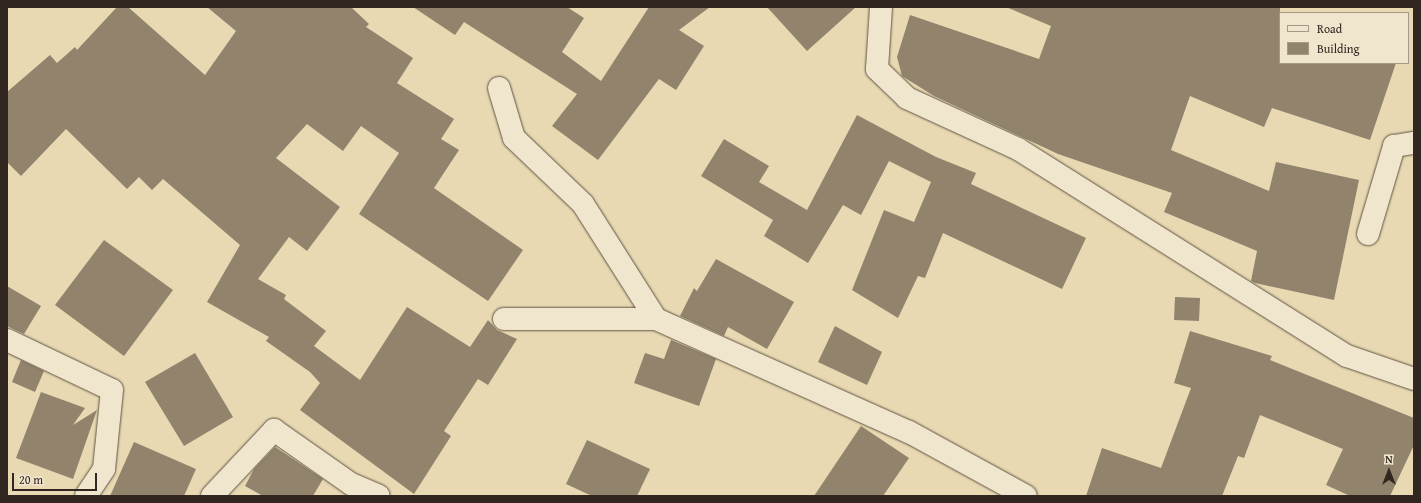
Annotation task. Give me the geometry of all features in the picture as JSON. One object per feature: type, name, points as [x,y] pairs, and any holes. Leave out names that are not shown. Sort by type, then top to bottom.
[{"type":"street","points":[[881,7],[877,69],[907,98],[1018,149],[1347,356],[1414,379]]},
{"type":"street","points":[[499,88],[514,138],[583,204],[656,319]]},
{"type":"street","points":[[1368,234],[1394,146],[1414,143]]},
{"type":"street","points":[[504,320],[656,319],[909,432],[1026,496]]},
{"type":"street","points":[[7,340],[112,390],[104,469],[86,496]]},
{"type":"street","points":[[212,496],[274,430],[351,484],[378,496]]},
{"type":"building","points":[[117,7],[128,7],[205,75],[236,31],[207,7],[351,7],[369,24],[366,27],[413,58],[397,83],[454,119],[441,139],[459,150],[434,188],[523,250],[488,301],[359,214],[399,153],[361,126],[343,151],[307,124],[276,158],[340,207],[307,251],[289,237],[258,279],[286,295],[284,299],[326,331],[314,346],[360,380],[407,307],[470,347],[488,320],[497,330],[517,339],[488,385],[478,379],[444,431],[451,436],[414,494],[300,410],[320,383],[310,372],[266,341],[269,337],[207,302],[240,245],[163,179],[152,190],[139,177],[127,189],[66,129],[21,176],[7,162],[7,92],[50,55],[57,63],[75,47],[77,50]]},
{"type":"building","points":[[413,7],[567,7],[584,18],[562,52],[601,81],[649,7],[710,7],[679,30],[704,46],[676,90],[659,79],[598,160],[552,126],[577,94],[464,22],[455,35]]},
{"type":"building","points":[[767,7],[856,7],[807,51]]},
{"type":"building","points":[[1006,7],[1280,7],[1279,64],[1396,64],[1370,140],[1272,108],[1264,127],[1190,96],[1171,150],[1269,191],[1276,162],[1359,180],[1334,300],[1251,281],[1257,251],[1164,212],[1172,193],[1058,154],[934,96],[902,76],[897,57],[910,15],[1039,59],[1051,26]]},
{"type":"building","points":[[857,115],[936,157],[976,173],[971,184],[1086,238],[1062,289],[943,233],[925,278],[918,276],[898,318],[852,290],[884,210],[914,222],[931,182],[889,161],[861,215],[843,205],[808,263],[764,236],[773,220],[701,176],[724,139],[769,166],[759,182],[807,210]]},
{"type":"building","points":[[104,240],[173,290],[124,356],[55,305]]},
{"type":"building","points":[[716,259],[794,302],[767,349],[728,327],[724,336],[680,316],[694,288],[697,291]]},
{"type":"building","points":[[7,286],[41,306],[24,334],[7,326]]},
{"type":"building","points":[[1175,297],[1200,298],[1199,321],[1174,320]]},
{"type":"building","points":[[835,326],[882,352],[867,385],[818,362]]},
{"type":"building","points":[[1190,331],[1272,356],[1270,360],[1414,418],[1414,445],[1390,496],[1350,496],[1326,485],[1343,449],[1260,415],[1244,458],[1238,456],[1222,496],[1086,496],[1102,448],[1161,468],[1191,388],[1174,383]]},
{"type":"building","points":[[671,340],[716,359],[699,406],[634,383],[645,353],[664,359]]},
{"type":"building","points":[[195,353],[233,417],[184,446],[145,382]]},
{"type":"building","points":[[21,360],[44,371],[35,392],[12,382]]},
{"type":"building","points":[[41,392],[85,408],[73,425],[97,410],[73,479],[16,458]]},
{"type":"building","points":[[861,426],[909,458],[883,496],[814,496]]},
{"type":"building","points":[[587,440],[650,469],[637,496],[592,496],[566,484]]},
{"type":"building","points":[[134,442],[196,469],[184,496],[110,496]]},
{"type":"building","points":[[275,447],[323,479],[313,496],[263,496],[245,486],[254,469]]}]
